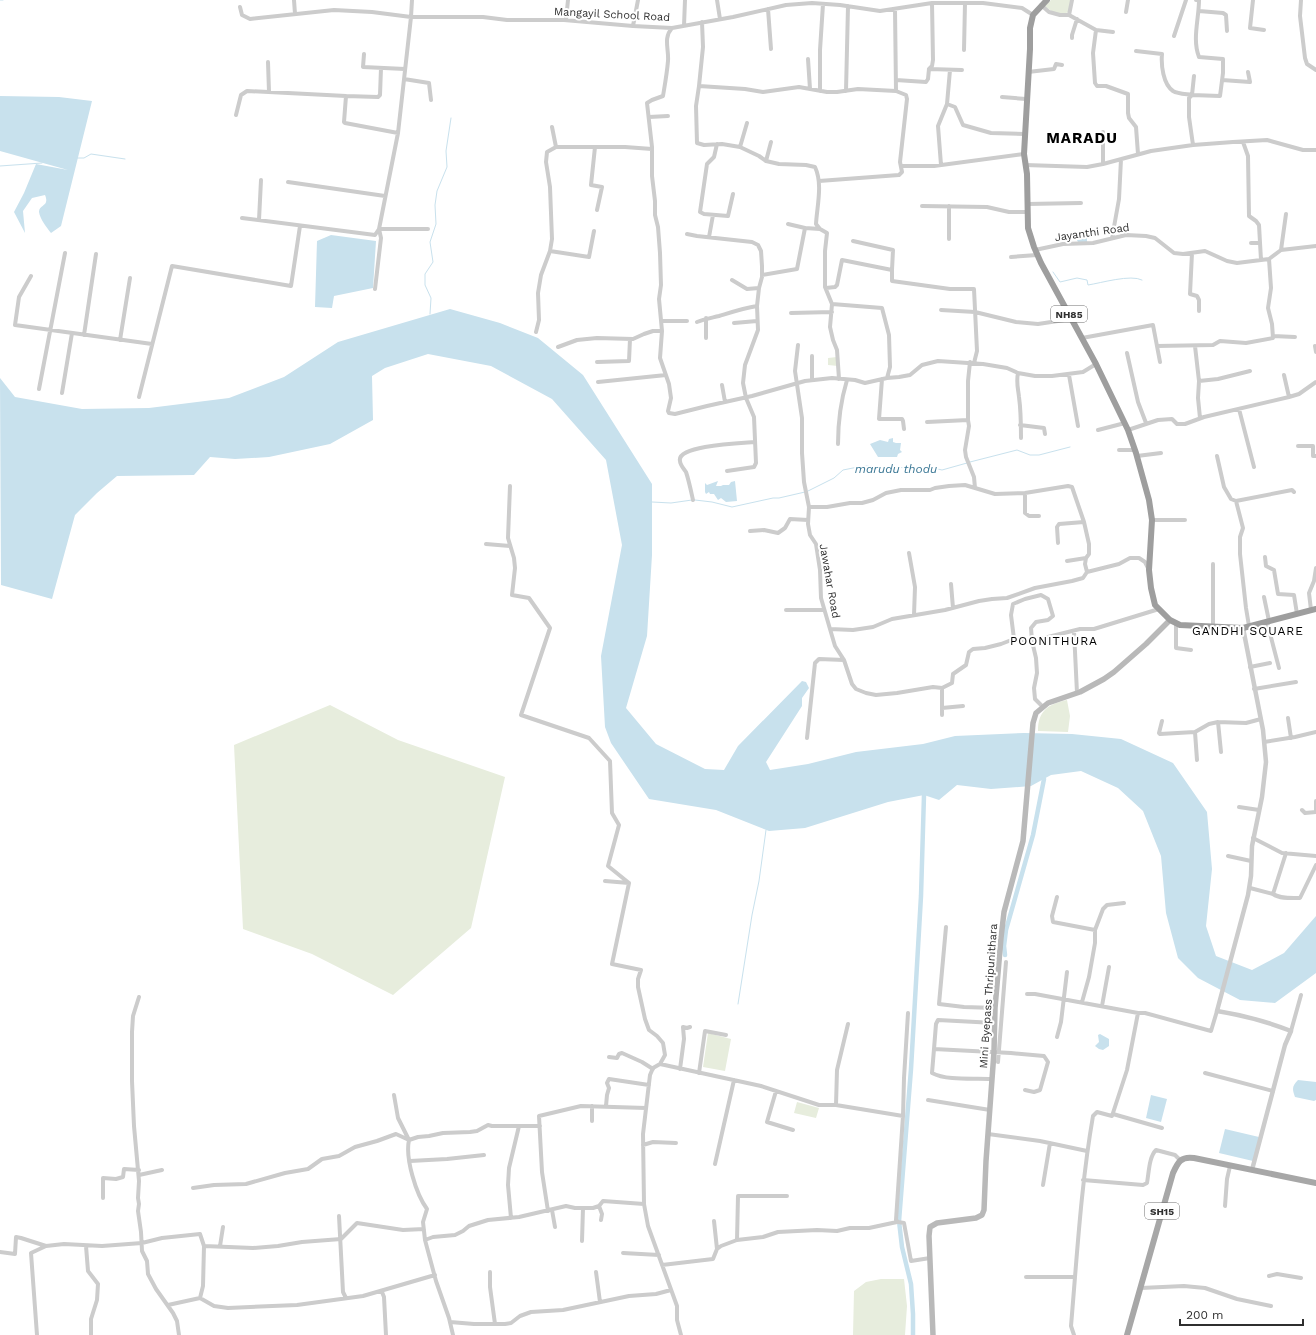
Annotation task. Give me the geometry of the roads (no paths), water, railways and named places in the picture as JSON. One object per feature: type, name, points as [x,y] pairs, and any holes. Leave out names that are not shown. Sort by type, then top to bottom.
[{"type":"highway","points":[[1033,15],[1047,0]]},
{"type":"highway","name":"NH85","points":[[1033,15],[1030,28],[1024,154],[1027,174],[1028,228],[1036,253],[1096,364],[1125,423],[1136,453],[1152,520],[1149,570],[1156,605],[1170,620],[1176,624],[1213,627],[1246,627],[1314,610]]},
{"type":"main road","points":[[1043,707],[1048,703],[1077,693],[1104,680],[1146,644],[1170,620]]},
{"type":"main road","name":"Mini Byepass Thripunithara","points":[[933,1335],[929,1236],[932,1226],[937,1223],[976,1218],[983,1213],[985,1206],[991,1079],[996,1052],[997,1020],[995,1008],[1004,912],[1023,841],[1033,723],[1036,713],[1043,707]]},
{"type":"main road","points":[[1180,1160],[1188,1157],[1316,1183]]},
{"type":"main road","name":"SH15","points":[[1127,1335],[1173,1173],[1180,1160]]},
{"type":"street","points":[[294,0],[295,14]]},
{"type":"street","points":[[375,289],[381,238],[379,229],[398,133],[412,0]]},
{"type":"street","points":[[566,20],[568,0]]},
{"type":"street","points":[[633,26],[638,0]]},
{"type":"street","points":[[684,26],[685,0]]},
{"type":"street","points":[[716,0],[720,20]]},
{"type":"street","points":[[1069,15],[1072,0]]},
{"type":"street","points":[[1126,12],[1128,0]]},
{"type":"street","points":[[1174,36],[1186,0]]},
{"type":"street","points":[[1136,51],[1162,54],[1161,63],[1168,86],[1172,91],[1192,95],[1220,96],[1223,59],[1199,57],[1196,50],[1195,39],[1199,0]]},
{"type":"street","points":[[1253,0],[1250,28],[1264,30]]},
{"type":"street","points":[[1301,0],[1300,16],[1305,58],[1307,64],[1316,70]]},
{"type":"street","name":"Mangayil School Road","points":[[240,7],[242,15],[250,19],[334,10],[372,12],[411,18],[483,17],[507,20],[566,20],[672,28],[720,20],[768,9],[786,2],[812,1],[824,4],[880,11],[932,3],[986,3],[1022,8],[1033,15]]},
{"type":"street","points":[[896,80],[926,82],[928,79],[929,69],[932,66],[933,60],[932,3]]},
{"type":"street","points":[[964,50],[965,3]]},
{"type":"street","points":[[820,91],[820,50],[824,4]]},
{"type":"street","points":[[846,91],[848,6]]},
{"type":"street","points":[[1041,6],[1049,12],[1060,15],[1069,15],[1096,30],[1113,32]]},
{"type":"street","points":[[768,9],[771,49]]},
{"type":"street","points":[[895,9],[896,91]]},
{"type":"street","points":[[1199,11],[1223,13],[1226,15],[1227,31]]},
{"type":"street","points":[[1072,38],[1077,20]]},
{"type":"street","points":[[702,22],[703,47],[696,106],[697,143],[704,145],[717,144],[740,147],[766,161],[815,167],[818,174],[819,181],[816,224],[820,229],[827,233],[824,264],[826,288],[832,304],[830,327],[837,350],[839,379]]},
{"type":"street","points":[[672,28],[667,39],[668,60],[663,96],[647,103],[652,149],[652,176],[655,215],[658,228],[660,253],[661,285],[659,299],[662,321],[660,363],[669,384],[671,398],[668,410],[671,414],[746,398],[796,383],[812,380],[832,378],[865,383],[899,377],[910,374],[922,365],[938,361],[972,362],[1007,368],[1018,373],[1035,376],[1069,375],[1083,372],[1096,364]]},
{"type":"street","points":[[1096,30],[1093,53],[1095,83],[1097,86],[1106,86],[1128,94],[1128,113],[1129,118],[1136,127],[1138,154]]},
{"type":"street","points":[[364,54],[363,66],[405,69]]},
{"type":"street","points":[[808,59],[810,89]]},
{"type":"street","points":[[268,62],[269,92]]},
{"type":"street","points":[[1028,72],[1054,69],[1056,64],[1062,65]]},
{"type":"street","points":[[236,115],[241,95],[247,90],[378,97],[380,95],[381,68]]},
{"type":"street","points":[[929,69],[962,70]]},
{"type":"street","points":[[941,165],[938,126],[947,104],[950,70]]},
{"type":"street","points":[[1222,80],[1250,82],[1248,72]]},
{"type":"street","points":[[1193,145],[1189,98],[1192,95],[1194,76]]},
{"type":"street","points":[[404,79],[429,83],[431,100]]},
{"type":"street","points":[[699,86],[744,89],[763,92],[799,87],[820,91],[837,92],[858,89],[896,91],[906,95],[907,99],[902,144],[902,172],[899,175],[819,181]]},
{"type":"street","points":[[346,96],[344,114],[345,123],[398,133]]},
{"type":"street","points":[[1002,97],[1026,99]]},
{"type":"street","points":[[947,104],[955,107],[964,125],[991,133],[1025,134]]},
{"type":"street","points":[[649,117],[668,116]]},
{"type":"street","points":[[740,147],[747,123]]},
{"type":"street","points":[[552,127],[556,147]]},
{"type":"street","points":[[1103,132],[1103,164]]},
{"type":"street","points":[[1025,165],[1087,167],[1151,151],[1193,145],[1267,140],[1303,150],[1316,150]]},
{"type":"street","points":[[766,161],[771,142]]},
{"type":"street","points":[[1243,142],[1248,156],[1249,216],[1259,225],[1261,260]]},
{"type":"street","points":[[717,144],[714,157],[708,164],[700,212],[704,214],[728,216],[732,194]]},
{"type":"street","points":[[536,332],[539,320],[538,293],[541,275],[550,251],[552,239],[550,187],[546,162],[547,152],[556,147],[652,149]]},
{"type":"street","points":[[595,147],[591,185],[602,186],[597,210]]},
{"type":"street","points":[[901,166],[941,165],[1024,154]]},
{"type":"street","points":[[1112,238],[1120,199],[1120,159]]},
{"type":"street","points":[[259,220],[261,180]]},
{"type":"street","points":[[288,182],[385,196]]},
{"type":"street","points":[[1027,204],[1080,203]]},
{"type":"street","points":[[922,206],[987,207],[1009,212],[1027,212]]},
{"type":"street","points":[[949,239],[950,206]]},
{"type":"street","points":[[1281,250],[1286,214]]},
{"type":"street","points":[[710,237],[713,215]]},
{"type":"street","points":[[242,218],[375,235],[379,229]]},
{"type":"street","points":[[788,224],[805,228],[820,229]]},
{"type":"street","points":[[139,397],[172,266],[291,286],[300,226]]},
{"type":"street","points":[[762,275],[797,269],[805,228]]},
{"type":"street","points":[[379,229],[428,229]]},
{"type":"street","points":[[550,251],[589,257],[594,231]]},
{"type":"street","points":[[687,234],[752,242],[758,245],[761,251],[762,275],[757,306],[758,330],[745,365],[743,382],[746,398],[754,417],[756,463],[754,467],[727,471]]},
{"type":"street","name":"Jayanthi Road","points":[[1011,257],[1036,253],[1063,244],[1093,243],[1126,235],[1156,238],[1174,253],[1183,254],[1205,251],[1227,261],[1239,262],[1269,259]]},
{"type":"street","points":[[853,241],[893,250],[892,281],[950,289],[974,289],[977,351],[972,362],[968,381],[966,457],[974,477],[975,488]]},
{"type":"street","points":[[1251,243],[1260,243]]},
{"type":"street","points":[[1273,336],[1268,308],[1272,288],[1269,259],[1281,250],[1316,246]]},
{"type":"street","points":[[39,389],[65,253]]},
{"type":"street","points":[[1192,253],[1190,294],[1197,296],[1199,300],[1199,311]]},
{"type":"street","points":[[84,335],[96,254]]},
{"type":"street","points":[[826,288],[835,287],[837,285],[842,260],[892,270]]},
{"type":"street","points":[[31,276],[19,297],[14,325],[152,344]]},
{"type":"street","points":[[120,340],[130,278]]},
{"type":"street","points":[[732,280],[747,289],[759,288]]},
{"type":"street","points":[[832,304],[882,308],[890,335],[890,368],[887,378]]},
{"type":"street","points":[[697,322],[746,307],[757,306]]},
{"type":"street","points":[[941,310],[975,312],[1016,322],[1038,324],[1071,319]]},
{"type":"street","points":[[791,313],[832,312]]},
{"type":"street","points":[[706,318],[706,338]]},
{"type":"street","points":[[662,321],[688,321]]},
{"type":"street","points":[[734,323],[757,321]]},
{"type":"street","points":[[1082,338],[1153,325],[1160,362]]},
{"type":"street","points":[[558,347],[577,340],[597,338],[633,339],[653,331],[662,331]]},
{"type":"street","points":[[62,393],[72,333]]},
{"type":"street","points":[[1157,346],[1213,345],[1220,341],[1246,343],[1259,342],[1273,338],[1273,336],[1295,337]]},
{"type":"street","points":[[597,362],[629,361],[630,339]]},
{"type":"street","name":"Jawahar Road","points":[[798,345],[795,371],[796,383],[800,396],[802,418],[802,453],[809,507],[808,520],[810,535],[816,544],[820,570],[821,598],[830,629],[853,630],[873,627],[892,619],[953,608],[979,601],[1007,598],[1035,588],[1083,578],[1087,572],[1120,564],[1130,558],[1139,558],[1145,562],[1149,570]]},
{"type":"street","points":[[1195,346],[1199,381],[1198,398],[1200,418]]},
{"type":"street","points":[[1316,346],[1316,352]]},
{"type":"street","points":[[1127,353],[1138,402],[1146,423]]},
{"type":"street","points":[[812,356],[812,380]]},
{"type":"street","points":[[1199,381],[1218,379],[1250,371]]},
{"type":"street","points":[[1018,373],[1016,379],[1022,438]]},
{"type":"street","points":[[598,382],[666,375]]},
{"type":"street","points":[[1069,375],[1078,426]]},
{"type":"street","points":[[1284,375],[1289,398]]},
{"type":"street","points":[[882,379],[878,417],[879,419],[902,419],[904,428]]},
{"type":"street","points":[[838,444],[838,430],[847,380]]},
{"type":"street","points":[[1128,430],[1158,420],[1172,419],[1177,424],[1185,424],[1200,418],[1289,398],[1300,394],[1316,382]]},
{"type":"street","points":[[722,385],[725,402]]},
{"type":"street","points":[[1238,409],[1254,467]]},
{"type":"street","points":[[927,422],[968,420]]},
{"type":"street","points":[[1098,430],[1125,423]]},
{"type":"street","points":[[1020,426],[1044,428],[1045,434]]},
{"type":"street","points":[[693,500],[686,473],[680,461],[680,457],[684,453],[707,446],[754,442]]},
{"type":"street","points":[[1298,446],[1313,446],[1313,456],[1316,456]]},
{"type":"street","points":[[1119,450],[1136,453],[1161,453]]},
{"type":"street","points":[[1217,456],[1224,487],[1231,499],[1236,501],[1292,490],[1294,492]]},
{"type":"street","points":[[809,507],[827,507],[850,503],[862,503],[873,500],[886,493],[901,490],[930,490],[949,486],[965,485],[995,494],[1025,493],[1068,486],[1072,487],[1084,522],[1089,544],[1089,554],[1086,558],[1085,564],[1087,572]]},
{"type":"street","points":[[510,486],[508,538],[514,558],[515,568],[512,595],[529,598],[550,628],[521,715],[589,738],[610,761],[612,813],[619,825],[608,866],[629,883]]},
{"type":"street","points":[[1025,493],[1025,513],[1029,516],[1039,516]]},
{"type":"street","points":[[1027,994],[1035,994],[1145,1013],[1211,1031],[1250,888],[1253,838],[1265,775],[1266,762],[1261,719],[1250,667],[1246,627],[1246,608],[1240,554],[1240,538],[1243,528],[1236,501]]},
{"type":"street","points":[[750,532],[764,530],[778,533],[785,528],[790,519],[808,520]]},
{"type":"street","points":[[1152,520],[1184,520]]},
{"type":"street","points":[[1058,543],[1057,527],[1059,524],[1084,522]]},
{"type":"street","points":[[486,544],[510,546]]},
{"type":"street","points":[[910,552],[915,587],[914,615]]},
{"type":"street","points":[[1265,557],[1266,566],[1273,569],[1275,572],[1278,594],[1293,594],[1297,614]]},
{"type":"street","points":[[1067,561],[1086,558]]},
{"type":"street","points":[[1213,564],[1213,627]]},
{"type":"street","points":[[1314,610],[1309,593],[1314,581],[1316,568]]},
{"type":"street","points":[[950,584],[953,608]]},
{"type":"street","points":[[1014,639],[1011,615],[1013,604],[1041,595],[1048,599],[1052,616],[1048,620],[1036,622],[1031,628],[1037,673],[1034,688],[1035,699],[1043,707]]},
{"type":"street","points":[[1264,597],[1279,668]]},
{"type":"street","points":[[830,629],[835,646],[844,660],[852,684],[856,689],[870,695],[897,693],[933,687],[942,688],[952,683],[953,674],[966,666],[969,652],[973,649],[996,645],[1014,639],[1032,641],[1074,631],[1094,629],[1159,609]]},
{"type":"street","points":[[786,610],[824,610]]},
{"type":"street","points":[[1176,624],[1176,648],[1191,650]]},
{"type":"street","points":[[1074,631],[1077,693]]},
{"type":"street","points":[[807,738],[815,663],[820,660],[844,660]]},
{"type":"street","points":[[1250,667],[1270,663]]},
{"type":"street","points":[[1254,689],[1296,682]]},
{"type":"street","points":[[942,688],[942,715]]},
{"type":"street","points":[[942,708],[963,706]]},
{"type":"street","points":[[1288,718],[1291,738]]},
{"type":"street","points":[[1162,721],[1159,734],[1195,732],[1209,724],[1218,722],[1246,723],[1261,719]]},
{"type":"street","points":[[1218,722],[1221,752]]},
{"type":"street","points":[[1195,732],[1197,760]]},
{"type":"street","points":[[1264,742],[1316,732]]},
{"type":"street","points":[[1302,810],[1305,813],[1316,811],[1316,801]]},
{"type":"street","points":[[1239,807],[1259,810]]},
{"type":"street","points":[[1253,838],[1282,853],[1316,856]]},
{"type":"street","points":[[1273,894],[1286,854]]},
{"type":"street","points":[[1228,856],[1251,861]]},
{"type":"street","points":[[1250,888],[1273,894],[1275,896],[1300,898],[1316,865]]},
{"type":"street","points":[[605,881],[629,883]]},
{"type":"street","points":[[629,883],[612,964],[641,970],[638,979],[638,987],[645,1019],[649,1030],[658,1036],[663,1043],[665,1055],[660,1064],[653,1069],[650,1075],[646,1108],[643,1134],[644,1204],[648,1226],[676,1306],[677,1320],[681,1335]]},
{"type":"street","points":[[1057,897],[1052,916],[1053,922],[1095,930]]},
{"type":"street","points":[[1082,1002],[1089,977],[1095,943],[1095,930],[1103,909],[1107,906],[1124,903]]},
{"type":"street","points":[[946,927],[939,1004],[964,1007],[995,1008]]},
{"type":"street","points":[[991,1079],[952,1077],[932,1073],[936,1024],[938,1020],[997,1020],[1006,962]]},
{"type":"street","points":[[1102,1006],[1109,967]]},
{"type":"street","points":[[1057,1037],[1061,1022],[1067,972]]},
{"type":"street","points":[[1252,1170],[1301,994]]},
{"type":"street","points":[[139,997],[133,1016],[132,1032],[134,1118],[139,1173],[138,1211],[142,1251],[147,1260],[148,1274],[177,1321],[179,1335]]},
{"type":"street","points":[[1217,1010],[1291,1031]]},
{"type":"street","points":[[898,1222],[908,1013]]},
{"type":"street","points":[[1113,1114],[1127,1070],[1138,1013]]},
{"type":"street","points":[[836,1105],[837,1070],[848,1024]]},
{"type":"street","points":[[680,1069],[684,1039],[683,1027],[690,1027]]},
{"type":"street","points":[[699,1073],[705,1031],[726,1035]]},
{"type":"street","points":[[934,1048],[1044,1056],[1048,1062],[1040,1090],[1034,1092],[1025,1090]]},
{"type":"street","points":[[996,1052],[998,1062]]},
{"type":"street","points":[[609,1057],[617,1058],[619,1054],[622,1053],[653,1069]]},
{"type":"street","points":[[660,1064],[760,1086],[819,1105],[836,1105],[903,1116]]},
{"type":"street","points":[[1205,1073],[1273,1091]]},
{"type":"street","points":[[606,1106],[609,1079],[649,1085]]},
{"type":"street","points":[[715,1164],[734,1080]]},
{"type":"street","points":[[776,1092],[767,1122],[793,1130]]},
{"type":"street","points":[[394,1095],[398,1118],[409,1140],[408,1146],[410,1161],[420,1200],[427,1208],[423,1222],[425,1240],[453,1335]]},
{"type":"street","points":[[928,1100],[990,1110]]},
{"type":"street","points":[[555,1227],[542,1172],[539,1116],[581,1106],[646,1108]]},
{"type":"street","points":[[592,1106],[592,1121]]},
{"type":"street","points":[[1074,1335],[1071,1326],[1075,1278],[1087,1151],[1093,1116],[1097,1112],[1112,1116],[1113,1114],[1162,1128]]},
{"type":"street","points":[[192,1188],[214,1185],[246,1184],[308,1168],[322,1159],[339,1156],[355,1147],[396,1134],[409,1140],[443,1133],[477,1131],[488,1125],[540,1126]]},
{"type":"street","points":[[511,1218],[508,1184],[509,1168],[519,1126]]},
{"type":"street","points":[[988,1134],[1050,1143],[1087,1151]]},
{"type":"street","points":[[643,1145],[653,1142],[676,1143]]},
{"type":"street","points":[[1043,1185],[1050,1143]]},
{"type":"street","points":[[1084,1180],[1143,1185],[1147,1183],[1151,1158],[1155,1150],[1175,1155],[1180,1160]]},
{"type":"street","points":[[410,1161],[484,1155]]},
{"type":"street","points":[[1225,1206],[1227,1179],[1230,1166]]},
{"type":"street","points":[[103,1198],[104,1178],[122,1178],[124,1169],[139,1173],[162,1170]]},
{"type":"street","points":[[737,1240],[738,1196],[787,1196]]},
{"type":"street","points":[[425,1240],[433,1237],[455,1235],[469,1226],[488,1220],[511,1218],[566,1206],[583,1208],[599,1206],[603,1200],[644,1204]]},
{"type":"street","points":[[599,1206],[602,1214],[601,1220]]},
{"type":"street","points":[[582,1241],[583,1208]]},
{"type":"street","points":[[339,1216],[343,1292],[346,1298]]},
{"type":"street","points":[[662,1265],[713,1259],[717,1249],[714,1221]]},
{"type":"street","points":[[717,1249],[737,1240],[756,1239],[785,1231],[838,1231],[850,1228],[869,1228],[904,1222],[911,1261],[930,1258]]},
{"type":"street","points":[[204,1246],[253,1248],[341,1239],[357,1223],[403,1230],[424,1229]]},
{"type":"street","points":[[220,1246],[223,1226]]},
{"type":"street","points":[[37,1335],[31,1253],[46,1246],[64,1244],[102,1246],[142,1243],[162,1238],[200,1234],[204,1246],[203,1286],[200,1298]]},
{"type":"street","points":[[0,1252],[15,1254],[16,1237],[46,1246]]},
{"type":"street","points":[[86,1246],[88,1271],[98,1284],[97,1300],[91,1319],[91,1335]]},
{"type":"street","points":[[623,1253],[659,1255]]},
{"type":"street","points":[[490,1272],[490,1287],[495,1324]]},
{"type":"street","points":[[596,1272],[600,1302]]},
{"type":"street","points":[[1269,1276],[1277,1274],[1301,1278]]},
{"type":"street","points":[[168,1305],[200,1298],[214,1306],[228,1308],[297,1305],[382,1292],[403,1283],[435,1275]]},
{"type":"street","points":[[1026,1277],[1075,1278]]},
{"type":"street","points":[[1141,1288],[1184,1286],[1205,1288],[1237,1298],[1271,1306]]},
{"type":"street","points":[[450,1322],[474,1324],[511,1323],[520,1316],[531,1312],[563,1310],[629,1296],[656,1294],[671,1290]]},
{"type":"street","points":[[382,1292],[384,1297],[386,1335]]},
{"type":"water","points":[[0,96],[59,97],[92,101],[61,226],[51,233],[42,220],[39,212],[39,209],[46,202],[45,195],[32,198],[23,211],[25,233],[14,212],[36,164],[68,170],[0,151]]},
{"type":"water","points":[[1082,233],[1087,237],[1087,243],[1078,242],[1076,238],[1077,235]]},
{"type":"water","points":[[331,235],[376,241],[373,288],[334,296],[332,308],[315,307],[317,241]]},
{"type":"water","points":[[450,309],[500,323],[538,338],[583,375],[652,484],[652,555],[647,636],[626,708],[656,744],[705,769],[724,770],[738,746],[802,681],[806,682],[809,688],[802,698],[802,706],[766,762],[770,770],[808,764],[856,752],[923,744],[955,736],[1024,733],[1072,734],[1121,739],[1173,763],[1207,812],[1212,869],[1206,926],[1216,956],[1252,970],[1284,953],[1316,916],[1316,973],[1275,1003],[1240,1000],[1198,978],[1178,958],[1166,913],[1161,856],[1143,811],[1118,788],[1081,771],[1051,775],[1031,786],[991,789],[957,785],[939,800],[924,795],[888,802],[805,828],[769,831],[716,810],[649,799],[611,743],[605,727],[601,656],[622,545],[606,460],[552,399],[491,366],[428,354],[385,368],[372,376],[373,420],[330,444],[269,457],[235,459],[210,457],[194,475],[117,476],[75,515],[52,599],[1,585],[0,378],[15,397],[82,409],[149,408],[229,398],[284,377],[338,342]]},
{"type":"water","points":[[893,438],[893,442],[901,443],[900,450],[902,452],[898,454],[897,457],[878,457],[870,444],[880,440],[888,442],[889,439]]},
{"type":"water","points":[[718,481],[716,486],[729,485],[731,482],[735,481],[737,501],[726,502],[721,498],[718,500],[714,494],[710,494],[709,492],[706,494],[705,483],[707,485]]},
{"type":"water","points":[[1100,1034],[1109,1039],[1109,1046],[1103,1050],[1095,1046],[1099,1042],[1098,1035]]},
{"type":"water","points":[[1298,1080],[1316,1082],[1316,1100],[1314,1101],[1295,1097],[1293,1088]]},
{"type":"water","points":[[1151,1095],[1167,1099],[1161,1122],[1146,1118]]},
{"type":"water","points":[[1225,1129],[1259,1137],[1253,1161],[1219,1153]]},
{"type":"waterway","points":[[430,314],[431,298],[425,285],[425,274],[433,262],[430,242],[436,224],[435,205],[437,191],[447,167],[446,151],[451,118]]},
{"type":"waterway","points":[[77,158],[84,158],[91,154],[125,159]]},
{"type":"waterway","points":[[0,166],[42,163]]},
{"type":"waterway","points":[[1053,272],[1060,282],[1077,278],[1087,280],[1088,285],[1124,278],[1137,278],[1142,280]]},
{"type":"waterway","name":"marudu thodu","points":[[970,462],[1017,450],[1030,455],[1039,455],[1070,447]]},
{"type":"waterway","name":"marudu thodu","points":[[808,491],[834,478],[843,470],[858,467],[929,467],[942,470],[967,463]]},
{"type":"waterway","points":[[695,500],[732,507],[805,492]]},
{"type":"waterway","points":[[652,502],[671,503],[692,500]]},
{"type":"waterway","points":[[1005,955],[1004,946],[1006,930],[1033,835],[1044,779]]},
{"type":"waterway","points":[[913,1335],[911,1284],[902,1247],[899,1221],[911,1069],[921,896],[924,795]]},
{"type":"waterway","points":[[738,1004],[766,830]]},
{"type":"district","name":"MARADU","points":[[1082,138]]},
{"type":"district","name":"GANDHI SQUARE","points":[[1248,631]]},
{"type":"district","name":"POONITHURA","points":[[1054,641]]}]
